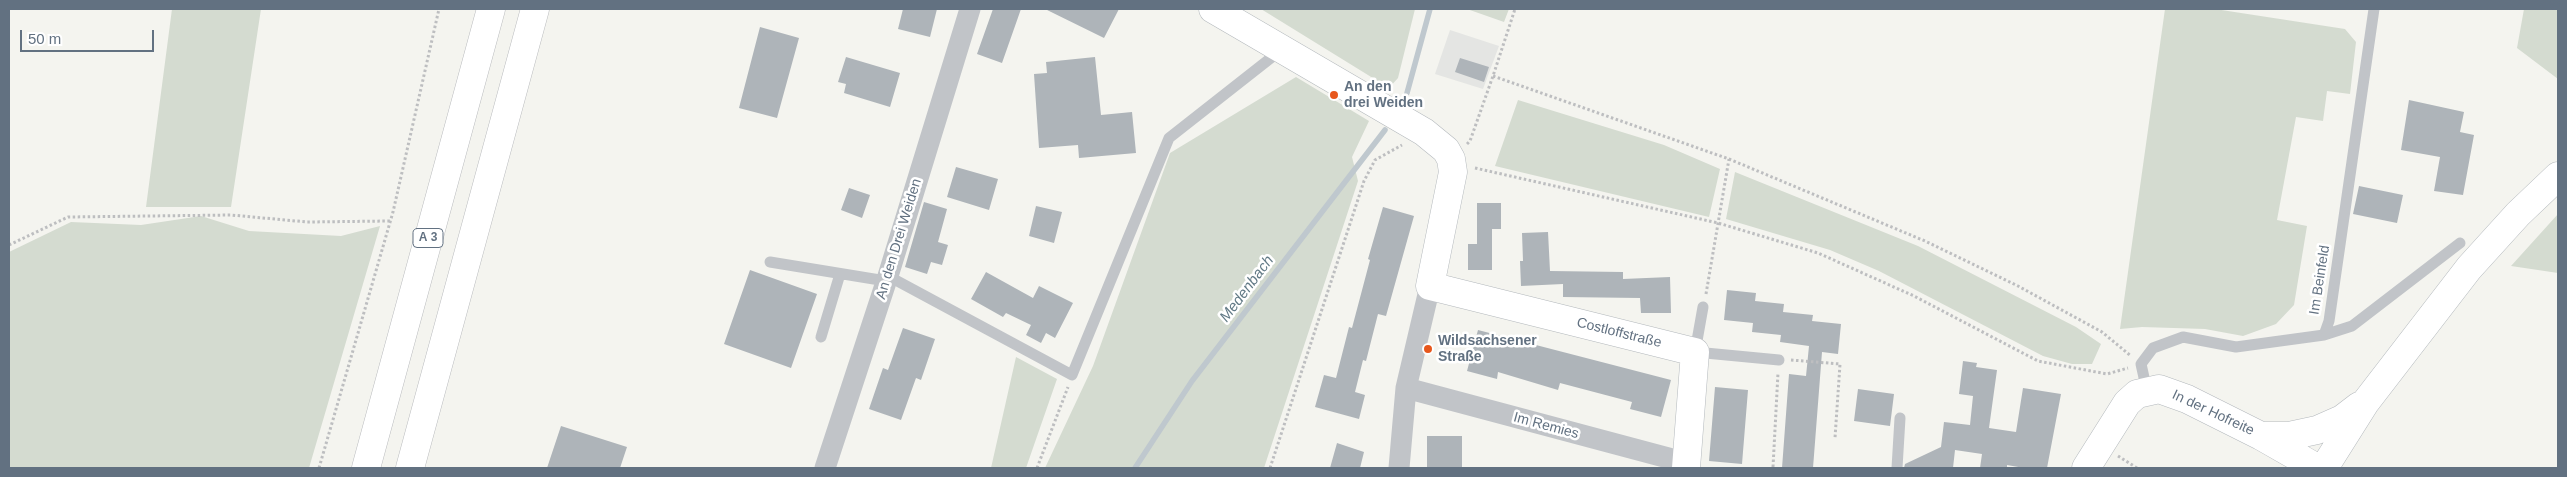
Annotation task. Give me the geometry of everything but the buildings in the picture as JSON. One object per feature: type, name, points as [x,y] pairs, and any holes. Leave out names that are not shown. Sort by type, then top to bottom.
[{"type":"main road","name":"A 3","points":[[366,468],[491,9]]},
{"type":"main road","points":[[410,468],[535,9]]},
{"type":"main road","points":[[1213,9],[1440,143],[1451,159],[1454,172],[1430,286]]},
{"type":"main road","points":[[2324,468],[2365,403],[2469,268],[2518,214],[2558,176]]},
{"type":"main road","name":"Costloffstraße","points":[[1430,286],[1695,352]]},
{"type":"main road","points":[[1687,466],[1695,352]]},
{"type":"main road","points":[[2086,468],[2126,403],[2147,390]]},
{"type":"main road","name":"In der Hofreite","points":[[2147,390],[2172,392],[2261,436],[2317,468]]},
{"type":"main road","name":"In der Hofreite","points":[[2261,436],[2289,436],[2316,430],[2342,419],[2365,403]]},
{"type":"street","name":"An den Drei Weiden","points":[[825,468],[887,279],[970,9]]},
{"type":"street","points":[[1399,468],[1406,388],[1430,286]]},
{"type":"street","name":"Im Remies","points":[[1406,388],[1687,466]]},
{"type":"lane","name":"Im Beinfeld","points":[[2141,364],[2153,348],[2183,338],[2236,347],[2324,335],[2331,311],[2374,9]]},
{"type":"lane","points":[[770,262],[840,274],[887,279],[1072,375],[1169,138],[1282,48]]},
{"type":"lane","points":[[2324,335],[2352,326],[2460,243]]},
{"type":"lane","points":[[821,337],[840,274]]},
{"type":"lane","points":[[1703,307],[1695,352],[1779,360]]},
{"type":"lane","points":[[2141,364],[2147,390]]},
{"type":"lane","points":[[1897,468],[1900,418]]},
{"type":"path","points":[[319,468],[390,221],[439,9]]},
{"type":"path","points":[[1515,9],[1470,141],[1451,159],[1485,172],[1718,223],[1818,253],[1914,296],[2038,360],[2107,374],[2141,364]]},
{"type":"path","points":[[1493,76],[1729,159],[1925,241],[2018,286],[2102,332],[2141,364]]},
{"type":"path","points":[[1270,468],[1364,181],[1375,160],[1424,132]]},
{"type":"path","points":[[1703,307],[1729,159]]},
{"type":"path","points":[[9,245],[68,218],[231,215],[307,222],[390,221]]},
{"type":"path","points":[[1773,467],[1779,360],[1840,364],[1835,438]]},
{"type":"path","points":[[1038,468],[1072,375]]},
{"type":"shaded area","points":[[172,9],[261,9],[231,207],[146,207]]},
{"type":"shaded area","points":[[1261,9],[1415,9],[1398,78],[1389,88]]},
{"type":"shaded area","points":[[1467,9],[1509,9],[1504,22]]},
{"type":"shaded area","points":[[2165,9],[2215,9],[2345,29],[2356,42],[2350,94],[2327,91],[2323,121],[2296,117],[2277,220],[2307,226],[2294,305],[2276,324],[2243,336],[2205,329],[2142,327],[2120,329]]},
{"type":"shaded area","points":[[2524,9],[2558,9],[2558,79],[2517,48]]},
{"type":"shaded area","points":[[1450,30],[1499,46],[1483,89],[1435,74]]},
{"type":"shaded area","points":[[1296,77],[1369,121],[1352,157],[1358,181],[1264,468],[1045,468],[1093,366],[1170,153]]},
{"type":"shaded area","points":[[1518,100],[1664,145],[1720,169],[1709,217],[1495,166]]},
{"type":"shaded area","points":[[1735,172],[1918,246],[2076,327],[2101,344],[2092,364],[2072,364],[2043,356],[1879,271],[1830,250],[1726,219]]},
{"type":"shaded area","points":[[2558,214],[2558,273],[2511,266]]},
{"type":"shaded area","points":[[201,216],[249,231],[341,236],[380,226],[309,468],[9,468],[9,252],[71,222],[141,225]]},
{"type":"shaded area","points":[[1016,357],[1057,379],[1026,468],[991,468]]},
{"type":"waterway","name":"Medenbach","points":[[1407,93],[1430,9]]},
{"type":"waterway","name":"Medenbach","points":[[1135,468],[1192,381],[1385,130]]},
{"type":"place","name":"An den drei Weiden","points":[[1334,95]]},
{"type":"place","name":"Wildsachsener Straße","points":[[1428,349]]}]
